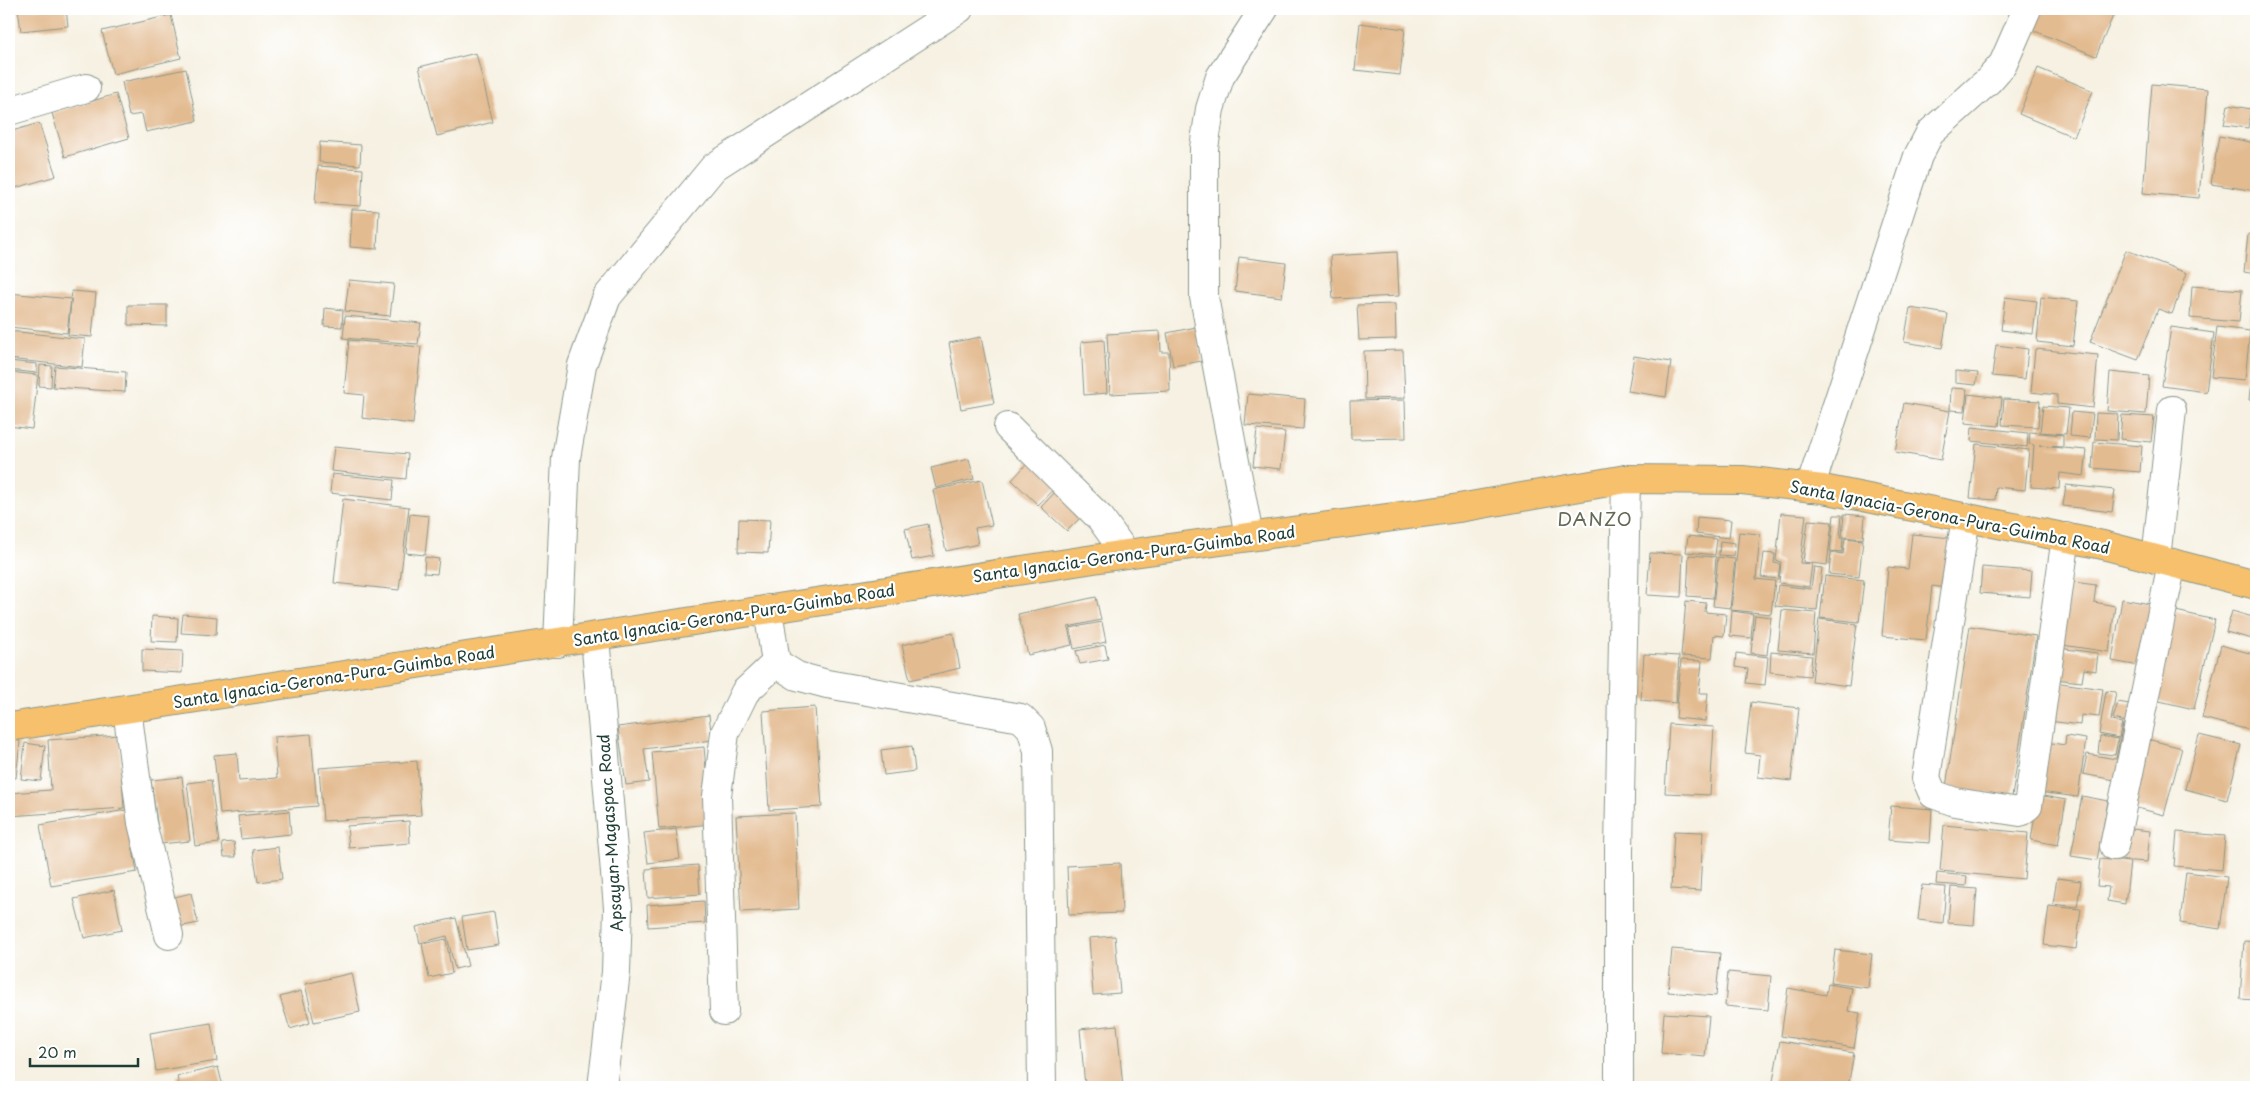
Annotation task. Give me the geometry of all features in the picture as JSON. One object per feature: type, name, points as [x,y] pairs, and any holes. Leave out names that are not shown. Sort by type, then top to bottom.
[{"type":"main road","name":"Santa Ignacia-Gerona-Pura-Guimba Road","points":[[9,727],[1126,554],[1458,508],[1626,479],[1742,480],[1810,488],[2066,537],[2256,585]]},
{"type":"street","points":[[558,643],[566,458],[582,364],[607,297],[714,167],[959,9]]},
{"type":"street","points":[[1249,536],[1204,297],[1204,148],[1210,109],[1220,76],[1264,9]]},
{"type":"street","points":[[1810,488],[1918,156],[1930,133],[1989,80],[2003,64],[2027,9]]},
{"type":"street","points":[[9,111],[86,88]]},
{"type":"street","points":[[2114,846],[2164,561],[2172,410]]},
{"type":"street","points":[[1008,427],[1101,519],[1126,554]]},
{"type":"street","points":[[1619,1087],[1619,851],[1626,479]]},
{"type":"street","points":[[1966,517],[1926,778],[1933,794],[1955,802],[2020,812],[2028,806],[2066,537]]},
{"type":"street","points":[[768,609],[776,663],[797,676],[827,684],[1021,718],[1031,728],[1038,750],[1042,1087]]},
{"type":"street","name":"Apsayan-Magaspac Road","points":[[595,637],[618,908],[616,972],[602,1087]]},
{"type":"street","points":[[724,1011],[717,796],[726,733],[746,692],[776,663]]},
{"type":"street","points":[[127,709],[142,823],[169,935]]},
{"type":"building","points":[[18,9],[66,9],[68,26],[21,31]]},
{"type":"building","points":[[2039,9],[2116,9],[2096,56],[2030,29]]},
{"type":"building","points":[[171,15],[181,58],[113,74],[102,31]]},
{"type":"building","points":[[1360,23],[1405,29],[1400,75],[1355,70]]},
{"type":"building","points":[[476,53],[493,122],[437,136],[419,67]]},
{"type":"building","points":[[2038,68],[2093,91],[2074,137],[2019,114]]},
{"type":"building","points":[[186,69],[197,121],[146,132],[142,114],[129,116],[122,82]]},
{"type":"building","points":[[2152,84],[2208,89],[2199,198],[2143,193]]},
{"type":"building","points":[[116,94],[129,138],[65,157],[52,113]]},
{"type":"building","points":[[2228,105],[2251,109],[2248,128],[2224,125]]},
{"type":"building","points":[[39,123],[56,176],[9,190],[9,132]]},
{"type":"building","points":[[2219,136],[2256,143],[2256,191],[2211,184]]},
{"type":"building","points":[[320,142],[361,145],[360,165],[319,162]]},
{"type":"building","points":[[318,166],[363,169],[361,206],[315,203]]},
{"type":"building","points":[[352,209],[379,210],[377,249],[350,247]]},
{"type":"building","points":[[2248,234],[2256,235],[2256,274],[2244,272]]},
{"type":"building","points":[[2126,250],[2187,273],[2172,314],[2158,309],[2138,360],[2090,342]]},
{"type":"building","points":[[1397,252],[1399,296],[1333,299],[1330,256]]},
{"type":"building","points":[[1239,257],[1286,263],[1282,297],[1235,291]]},
{"type":"building","points":[[349,280],[394,284],[390,316],[345,311]]},
{"type":"building","points":[[2254,283],[2256,283],[2256,325],[2250,324]]},
{"type":"building","points":[[2192,286],[2242,290],[2239,322],[2190,318]]},
{"type":"building","points":[[72,291],[96,293],[92,337],[68,335]]},
{"type":"building","points":[[9,293],[71,299],[67,333],[9,327]]},
{"type":"building","points":[[2005,297],[2037,301],[2033,334],[2001,330]]},
{"type":"building","points":[[2041,297],[2078,301],[2073,346],[2037,342]]},
{"type":"building","points":[[1395,304],[1396,339],[1359,340],[1357,305]]},
{"type":"building","points":[[128,305],[167,305],[167,326],[128,325]]},
{"type":"building","points":[[325,308],[343,310],[342,327],[324,326]]},
{"type":"building","points":[[1910,308],[1948,314],[1942,348],[1904,342]]},
{"type":"building","points":[[345,316],[421,323],[418,344],[343,338]]},
{"type":"building","points":[[1196,327],[1202,361],[1173,366],[1167,333]]},
{"type":"building","points":[[2171,327],[2214,333],[2206,392],[2162,386]]},
{"type":"building","points":[[2217,327],[2250,331],[2245,380],[2211,377]]},
{"type":"building","points":[[9,331],[85,339],[82,367],[9,359]]},
{"type":"building","points":[[1160,331],[1161,352],[1169,352],[1170,391],[1110,394],[1107,334]]},
{"type":"building","points":[[981,337],[994,403],[961,409],[949,343]]},
{"type":"building","points":[[2256,338],[2256,401],[2249,400]]},
{"type":"building","points":[[349,340],[421,347],[413,424],[362,418],[364,395],[344,393]]},
{"type":"building","points":[[1104,340],[1107,393],[1084,395],[1081,342]]},
{"type":"building","points":[[1996,345],[2028,349],[2025,379],[1992,376]]},
{"type":"building","points":[[2035,349],[2098,355],[2093,408],[2057,404],[2057,395],[2031,392]]},
{"type":"building","points":[[1403,350],[1405,398],[1365,399],[1364,351]]},
{"type":"building","points":[[1634,356],[1671,362],[1666,397],[1628,391]]},
{"type":"building","points":[[9,361],[37,364],[37,373],[9,370]]},
{"type":"building","points":[[40,365],[52,366],[51,387],[39,386]]},
{"type":"building","points":[[55,366],[126,372],[125,392],[53,387]]},
{"type":"building","points":[[1955,371],[1978,373],[1976,385],[1955,383]]},
{"type":"building","points":[[9,372],[38,375],[32,429],[9,426]]},
{"type":"building","points":[[2110,372],[2149,376],[2146,414],[2107,411]]},
{"type":"building","points":[[1951,388],[1967,389],[1965,411],[1950,410]]},
{"type":"building","points":[[1248,394],[1305,399],[1303,429],[1245,425]]},
{"type":"building","points":[[1968,394],[2002,398],[1999,426],[1965,423]]},
{"type":"building","points":[[2004,399],[2040,401],[2038,427],[2002,425]]},
{"type":"building","points":[[1405,400],[1406,438],[1351,439],[1350,401]]},
{"type":"building","points":[[1904,403],[1950,411],[1941,460],[1895,452]]},
{"type":"building","points":[[2043,406],[2069,408],[2066,434],[2040,432]]},
{"type":"building","points":[[2072,412],[2093,414],[2090,438],[2070,436]]},
{"type":"building","points":[[2096,413],[2118,414],[2117,440],[2095,439]]},
{"type":"building","points":[[2122,415],[2154,417],[2151,442],[2120,439]]},
{"type":"building","points":[[1972,427],[2028,433],[2027,447],[1971,441]]},
{"type":"building","points":[[1257,429],[1285,432],[1281,469],[1253,466]]},
{"type":"building","points":[[2030,432],[2063,435],[2063,447],[2039,446],[2087,450],[2084,476],[2060,473],[2059,489],[2031,487],[2034,445],[2029,444]]},
{"type":"building","points":[[2094,442],[2142,446],[2140,472],[2092,468]]},
{"type":"building","points":[[1976,444],[2029,450],[2025,490],[1996,487],[1995,500],[1970,498]]},
{"type":"building","points":[[334,447],[408,454],[406,479],[331,471]]},
{"type":"building","points":[[1032,458],[1059,483],[1038,505],[1012,480]]},
{"type":"building","points":[[969,459],[974,479],[936,488],[931,468]]},
{"type":"building","points":[[332,474],[394,480],[392,500],[330,493]]},
{"type":"building","points":[[982,480],[992,525],[975,528],[978,544],[946,551],[933,490]]},
{"type":"building","points":[[2066,485],[2115,490],[2112,512],[2063,506]]},
{"type":"building","points":[[1059,488],[1086,512],[1067,531],[1041,507]]},
{"type":"building","points":[[343,499],[409,507],[399,590],[334,583]]},
{"type":"building","points":[[1781,513],[1806,515],[1800,563],[1812,564],[1809,587],[1779,583],[1781,562],[1776,561]]},
{"type":"building","points":[[410,514],[429,516],[425,555],[406,553]]},
{"type":"building","points":[[1844,514],[1865,516],[1863,539],[1842,537]]},
{"type":"building","points":[[1834,515],[1842,515],[1840,538],[1843,538],[1842,552],[1830,551]]},
{"type":"building","points":[[1697,517],[1731,520],[1729,538],[1696,534]]},
{"type":"building","points":[[739,519],[770,520],[768,553],[738,552]]},
{"type":"building","points":[[1808,520],[1832,522],[1827,565],[1803,562]]},
{"type":"building","points":[[928,524],[934,556],[912,560],[905,529]]},
{"type":"building","points":[[1739,532],[1760,534],[1756,579],[1775,581],[1771,614],[1731,610]]},
{"type":"building","points":[[1912,534],[1951,538],[1946,588],[1932,586],[1926,640],[1882,636],[1888,567],[1908,569]]},
{"type":"building","points":[[1688,536],[1717,539],[1715,555],[1686,552]]},
{"type":"building","points":[[1845,538],[1863,540],[1859,577],[1829,574],[1831,552],[1843,554]]},
{"type":"building","points":[[1720,541],[1735,543],[1734,556],[1719,555]]},
{"type":"building","points":[[1650,553],[1683,554],[1681,597],[1647,595]]},
{"type":"building","points":[[1764,553],[1775,554],[1774,563],[1780,564],[1778,579],[1761,577]]},
{"type":"building","points":[[1689,555],[1716,557],[1713,598],[1687,596]]},
{"type":"building","points":[[425,557],[439,559],[437,574],[424,573]]},
{"type":"building","points":[[1718,557],[1735,559],[1730,608],[1713,606]]},
{"type":"building","points":[[1814,567],[1822,568],[1817,610],[1775,606],[1778,585],[1811,589]]},
{"type":"building","points":[[1982,567],[2032,571],[2030,597],[1980,593]]},
{"type":"building","points":[[1825,576],[1864,580],[1859,622],[1820,618]]},
{"type":"building","points":[[2066,581],[2096,585],[2094,602],[2115,606],[2109,652],[2056,644]]},
{"type":"building","points":[[1096,597],[1101,620],[1068,627],[1072,645],[1028,655],[1018,614]]},
{"type":"building","points":[[2122,599],[2156,605],[2145,667],[2112,661]]},
{"type":"building","points":[[1686,601],[1706,603],[1705,612],[1726,614],[1724,636],[1714,635],[1712,658],[1681,656]]},
{"type":"building","points":[[1782,610],[1816,613],[1813,653],[1778,650]]},
{"type":"building","points":[[1732,611],[1753,614],[1751,638],[1730,636]]},
{"type":"building","points":[[2176,611],[2215,620],[2194,709],[2155,700]]},
{"type":"building","points":[[2232,611],[2256,618],[2256,640],[2226,632]]},
{"type":"building","points":[[183,614],[217,617],[216,635],[181,633]]},
{"type":"building","points":[[1755,615],[1771,617],[1767,655],[1751,653]]},
{"type":"building","points":[[152,616],[178,618],[177,642],[151,641]]},
{"type":"building","points":[[1819,619],[1857,624],[1849,686],[1812,681]]},
{"type":"building","points":[[1102,622],[1106,642],[1074,649],[1070,628]]},
{"type":"building","points":[[1970,626],[2036,636],[2012,797],[1946,787]]},
{"type":"building","points":[[953,633],[960,668],[910,680],[902,645]]},
{"type":"building","points":[[1105,645],[1108,659],[1080,664],[1076,651]]},
{"type":"building","points":[[2221,645],[2256,655],[2256,718],[2253,731],[2202,718]]},
{"type":"building","points":[[2058,648],[2098,653],[2096,671],[2084,669],[2082,682],[2054,679]]},
{"type":"building","points":[[142,649],[183,651],[182,673],[142,671]]},
{"type":"building","points":[[1771,652],[1812,656],[1810,676],[1770,672]]},
{"type":"building","points":[[1736,653],[1768,657],[1765,685],[1746,683],[1748,669],[1735,667]]},
{"type":"building","points":[[1644,654],[1679,656],[1676,703],[1641,700]]},
{"type":"building","points":[[1681,660],[1702,661],[1699,693],[1708,693],[1705,721],[1676,718]]},
{"type":"building","points":[[2054,682],[2103,689],[2099,717],[2081,715],[2080,725],[2049,721]]},
{"type":"building","points":[[2106,691],[2116,692],[2111,721],[2122,723],[2119,738],[2099,734]]},
{"type":"building","points":[[1751,702],[1799,708],[1791,781],[1758,777],[1760,755],[1745,753]]},
{"type":"building","points":[[2118,702],[2140,706],[2136,724],[2113,719]]},
{"type":"building","points":[[815,707],[822,807],[769,810],[763,711]]},
{"type":"building","points":[[709,715],[712,740],[644,749],[649,782],[626,785],[618,727]]},
{"type":"building","points":[[1669,724],[1714,727],[1710,795],[1665,793]]},
{"type":"building","points":[[2123,724],[2135,727],[2125,782],[2083,774],[2087,754],[2116,759]]},
{"type":"building","points":[[311,734],[317,806],[220,814],[214,755],[237,753],[239,781],[277,778],[274,737]]},
{"type":"building","points":[[119,735],[124,808],[9,816],[9,793],[51,790],[48,740]]},
{"type":"building","points":[[2199,735],[2241,745],[2227,800],[2185,789]]},
{"type":"building","points":[[2066,736],[2086,739],[2078,797],[2039,792],[2046,742],[2065,745]]},
{"type":"building","points":[[2100,736],[2118,739],[2115,755],[2098,753]]},
{"type":"building","points":[[2143,738],[2182,748],[2164,815],[2126,805]]},
{"type":"building","points":[[9,740],[20,741],[16,778],[9,777]]},
{"type":"building","points":[[25,743],[45,746],[41,781],[21,779]]},
{"type":"building","points":[[912,746],[915,771],[884,775],[881,750]]},
{"type":"building","points":[[704,747],[711,824],[659,829],[652,752]]},
{"type":"building","points":[[417,761],[421,815],[323,821],[319,768]]},
{"type":"building","points":[[182,777],[190,841],[160,844],[151,780]]},
{"type":"building","points":[[211,780],[219,843],[195,846],[187,783]]},
{"type":"building","points":[[2038,795],[2066,800],[2058,845],[2031,840]]},
{"type":"building","points":[[2082,796],[2108,801],[2097,860],[2071,856]]},
{"type":"building","points":[[1891,806],[1932,809],[1930,843],[1888,840]]},
{"type":"building","points":[[126,810],[137,872],[51,886],[40,825]]},
{"type":"building","points":[[289,811],[291,834],[241,839],[238,816]]},
{"type":"building","points":[[795,813],[799,909],[741,912],[736,816]]},
{"type":"building","points":[[409,821],[410,843],[349,848],[347,826]]},
{"type":"building","points":[[1944,825],[2028,833],[2024,879],[1940,871]]},
{"type":"building","points":[[2123,828],[2150,831],[2147,862],[2120,860]]},
{"type":"building","points":[[676,829],[680,859],[648,863],[644,833]]},
{"type":"building","points":[[1674,831],[1703,832],[1700,891],[1671,889]]},
{"type":"building","points":[[2177,832],[2225,836],[2222,870],[2174,866]]},
{"type":"building","points":[[234,842],[236,857],[224,857],[222,843]]},
{"type":"building","points":[[278,847],[282,879],[258,882],[253,850]]},
{"type":"building","points":[[2100,859],[2130,862],[2125,904],[2107,901],[2109,887],[2097,886]]},
{"type":"building","points":[[1120,863],[1122,913],[1069,915],[1067,866]]},
{"type":"building","points":[[698,865],[700,894],[648,898],[646,869]]},
{"type":"building","points":[[2186,872],[2227,877],[2220,929],[2180,923]]},
{"type":"building","points":[[1937,873],[1967,876],[1966,886],[1936,884]]},
{"type":"building","points":[[2057,878],[2081,881],[2077,907],[2053,904]]},
{"type":"building","points":[[1922,885],[1946,887],[1943,923],[1918,920]]},
{"type":"building","points":[[1951,887],[1977,889],[1974,925],[1948,923]]},
{"type":"building","points":[[114,890],[122,930],[84,938],[74,899]]},
{"type":"building","points":[[191,893],[198,923],[178,927],[171,898]]},
{"type":"building","points":[[704,901],[705,923],[648,927],[647,905]]},
{"type":"building","points":[[2049,906],[2081,909],[2076,949],[2044,945]]},
{"type":"building","points":[[494,912],[499,945],[467,950],[462,917]]},
{"type":"building","points":[[456,918],[468,966],[455,969],[447,936],[420,943],[416,927]]},
{"type":"building","points":[[1115,936],[1120,993],[1093,995],[1089,938]]},
{"type":"building","points":[[446,939],[452,973],[429,978],[422,944]]},
{"type":"building","points":[[2244,941],[2256,942],[2256,1000],[2240,999]]},
{"type":"building","points":[[1672,949],[1720,953],[1716,996],[1668,992]]},
{"type":"building","points":[[1835,950],[1872,954],[1868,988],[1831,983]]},
{"type":"building","points":[[1728,972],[1771,976],[1768,1010],[1725,1006]]},
{"type":"building","points":[[352,973],[360,1012],[314,1022],[305,984]]},
{"type":"building","points":[[1828,984],[1852,988],[1848,1011],[1860,1013],[1854,1048],[1781,1036],[1788,988],[1826,995]]},
{"type":"building","points":[[301,991],[310,1023],[290,1029],[280,997]]},
{"type":"building","points":[[1664,1013],[1709,1016],[1705,1057],[1661,1053]]},
{"type":"building","points":[[211,1023],[217,1061],[156,1071],[150,1033]]},
{"type":"building","points":[[1117,1025],[1123,1087],[1085,1087],[1080,1029]]},
{"type":"building","points":[[1780,1041],[1854,1053],[1848,1087],[1772,1087]]},
{"type":"building","points":[[218,1067],[223,1087],[179,1087],[177,1076]]},
{"type":"district","name":"DANZO","points":[[1595,519]]}]
